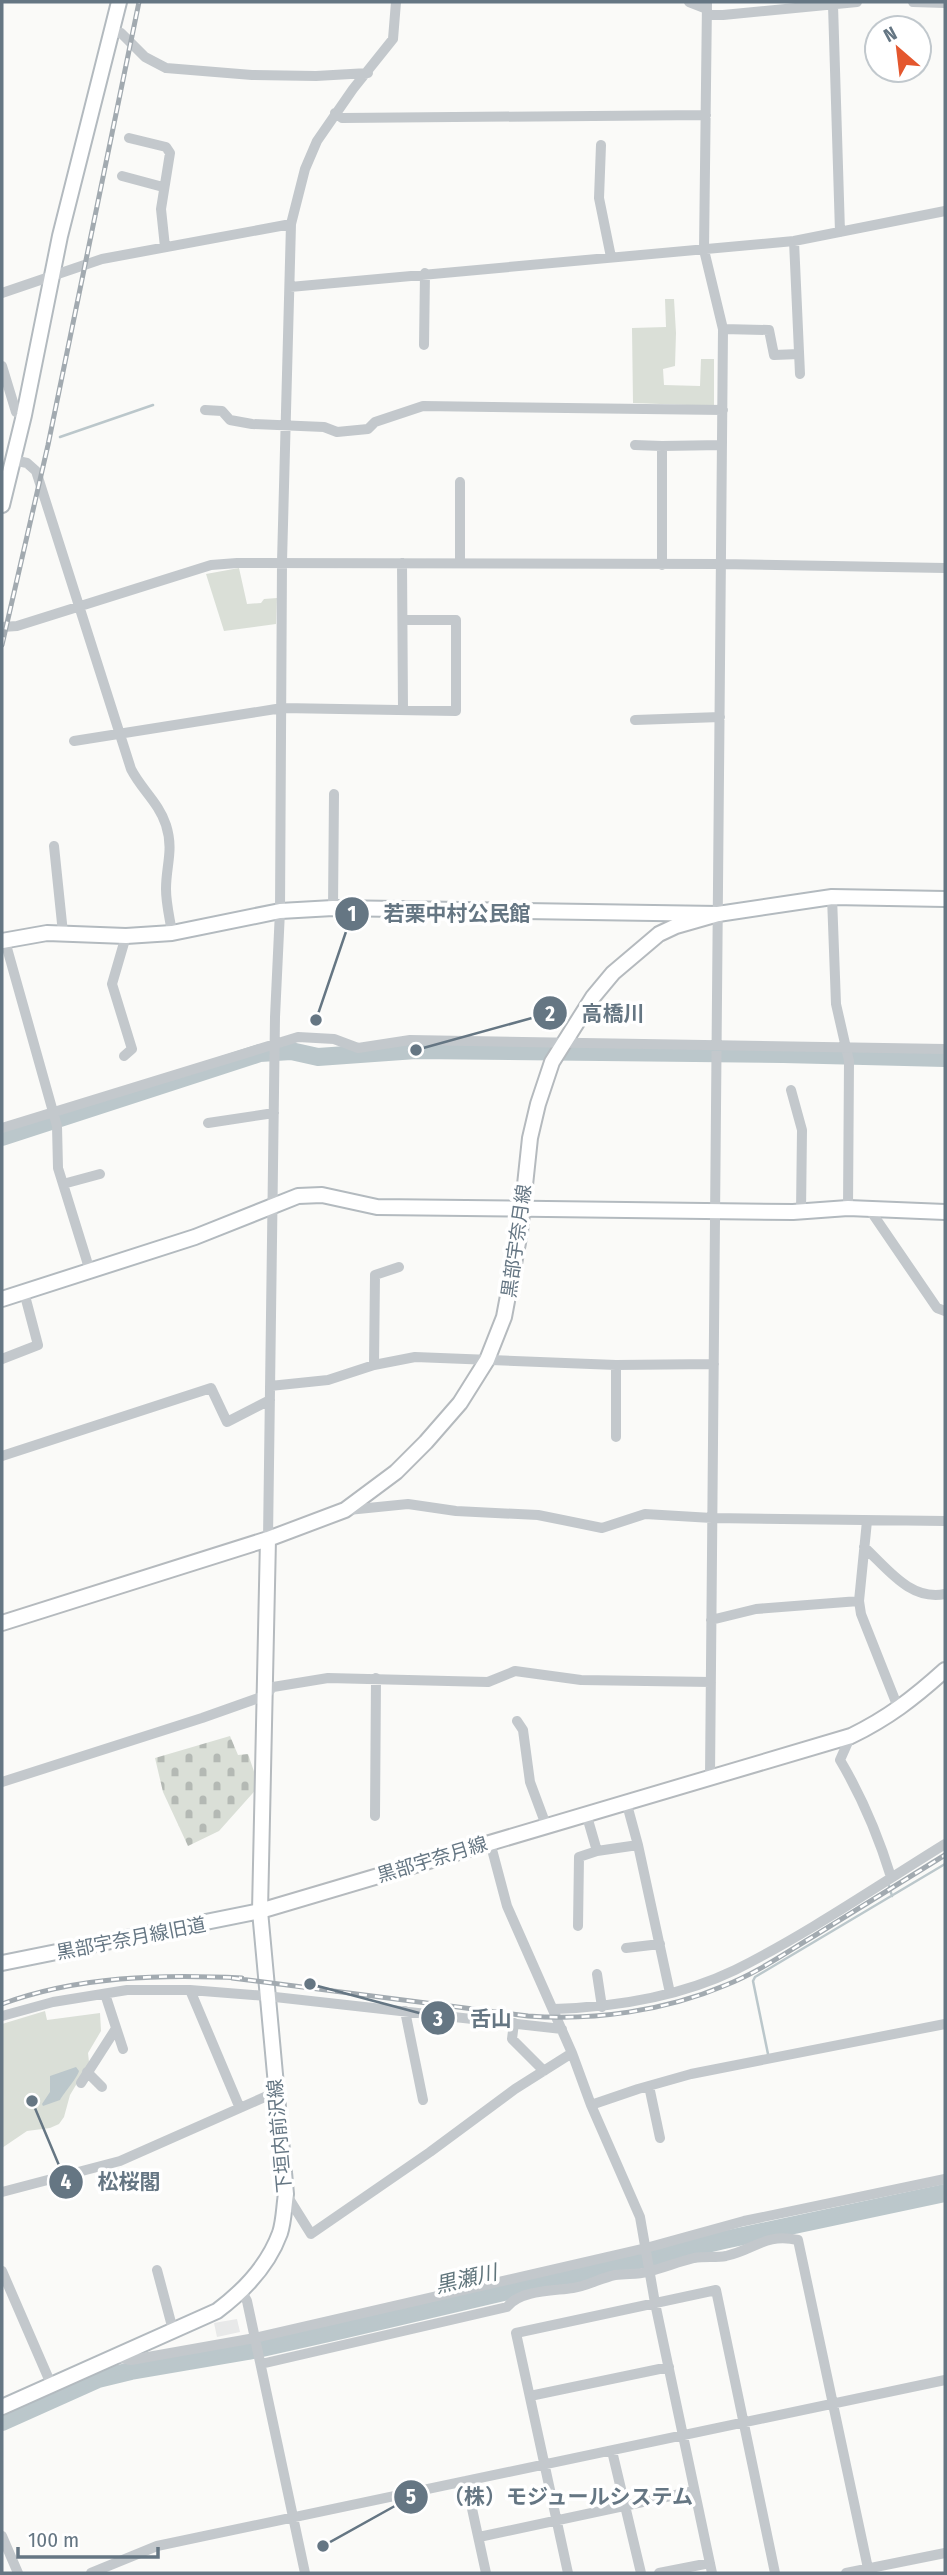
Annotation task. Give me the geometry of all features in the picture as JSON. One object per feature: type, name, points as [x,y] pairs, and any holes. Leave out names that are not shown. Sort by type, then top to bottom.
[{"type":"main road","points":[[2,505],[24,415],[52,276],[119,2]]},
{"type":"main road","points":[[3,941],[47,933],[127,936],[172,933],[280,911],[333,908],[718,914],[832,897],[945,900]]},
{"type":"main road","name":"黒部宇奈月線","points":[[2,1623],[268,1539],[345,1510],[396,1472],[460,1403],[487,1360],[505,1317],[514,1276],[530,1139],[548,1073],[563,1043],[593,997],[613,973],[652,940],[676,926],[718,914]]},
{"type":"main road","points":[[2,1299],[195,1237],[298,1196],[322,1195],[377,1207],[715,1212],[801,1212],[848,1208],[945,1212]]},
{"type":"main road","points":[[260,1911],[268,1539]]},
{"type":"main road","name":"黒部宇奈月線","points":[[260,1911],[846,1737],[899,1710],[945,1670]]},
{"type":"main road","name":"黒部宇奈月線旧道","points":[[2,1963],[260,1911]]},
{"type":"main road","name":"下垣内前沢線","points":[[2,2407],[217,2311],[242,2292],[260,2271],[280,2232],[286,2194],[260,1911]]},
{"type":"street","points":[[268,1539],[275,1043],[280,911],[282,562],[291,224],[305,169],[317,141],[335,113],[393,38],[396,2]]},
{"type":"street","points":[[689,2],[723,15],[856,2]]},
{"type":"street","points":[[913,2],[945,3]]},
{"type":"street","points":[[833,5],[840,232]]},
{"type":"street","points":[[707,8],[704,250],[723,329],[710,1777]]},
{"type":"street","points":[[110,33],[121,33],[145,57],[166,68],[252,75],[316,76],[368,73]]},
{"type":"street","points":[[335,113],[342,118],[706,115]]},
{"type":"street","points":[[129,138],[166,147],[170,153],[160,209],[165,247]]},
{"type":"street","points":[[601,145],[599,198],[611,257]]},
{"type":"street","points":[[122,176],[163,187]]},
{"type":"street","points":[[290,287],[794,241],[945,211]]},
{"type":"street","points":[[2,292],[102,259],[291,224]]},
{"type":"street","points":[[794,241],[800,374]]},
{"type":"street","points":[[424,345],[425,273]]},
{"type":"street","points":[[723,329],[769,330],[774,355],[799,354]]},
{"type":"street","points":[[2,366],[16,412],[24,415]]},
{"type":"street","points":[[205,410],[222,411],[230,420],[287,427],[324,427],[337,432],[368,429],[375,422],[423,406],[723,410]]},
{"type":"street","points":[[635,445],[722,445]]},
{"type":"street","points":[[662,446],[662,565]]},
{"type":"street","points":[[13,460],[27,463],[36,471],[131,769],[140,787],[157,805],[165,822],[171,848],[166,889],[172,933]]},
{"type":"street","points":[[460,482],[460,563]]},
{"type":"street","points":[[402,562],[403,710]]},
{"type":"street","points":[[2,627],[17,625],[211,565],[402,562],[945,568]]},
{"type":"street","points":[[74,741],[282,708],[456,710],[456,620],[404,621]]},
{"type":"street","points":[[635,720],[720,718]]},
{"type":"street","points":[[333,908],[334,794]]},
{"type":"street","points":[[54,846],[63,933]]},
{"type":"street","points":[[832,897],[836,1004],[849,1061],[848,1208]]},
{"type":"street","points":[[124,1056],[132,1049],[112,984],[127,936]]},
{"type":"street","points":[[3,941],[54,1112],[58,1168],[90,1271]]},
{"type":"street","points":[[2,1128],[298,1037],[334,1039],[358,1048],[410,1041],[945,1049]]},
{"type":"street","points":[[791,1090],[802,1130],[801,1212]]},
{"type":"street","points":[[208,1123],[274,1113]]},
{"type":"street","points":[[62,1184],[100,1174]]},
{"type":"street","points":[[870,1210],[937,1308],[945,1311]]},
{"type":"street","points":[[374,1365],[375,1275],[399,1267]]},
{"type":"street","points":[[2,1359],[38,1345],[24,1292]]},
{"type":"street","points":[[270,1387],[328,1380],[374,1365],[415,1357],[616,1364],[714,1364]]},
{"type":"street","points":[[616,1364],[616,1437]]},
{"type":"street","points":[[2,1456],[211,1388],[227,1422],[270,1400]]},
{"type":"street","points":[[345,1510],[408,1504],[456,1511],[538,1515],[602,1528],[645,1514],[712,1518],[945,1521]]},
{"type":"street","points":[[867,1521],[859,1601],[861,1615],[899,1710]]},
{"type":"street","points":[[864,1547],[906,1586],[924,1595],[945,1594]]},
{"type":"street","points":[[711,1620],[757,1609],[859,1601]]},
{"type":"street","points":[[2,1782],[264,1696],[273,1687],[328,1678],[488,1682],[515,1671],[581,1680],[711,1682]]},
{"type":"street","points":[[375,1816],[376,1678]]},
{"type":"street","points":[[517,1721],[523,1730],[530,1782],[546,1825]]},
{"type":"street","points":[[846,1737],[848,1742],[840,1760],[873,1824],[891,1877]]},
{"type":"street","points":[[626,1801],[670,1993]]},
{"type":"street","points":[[586,1813],[597,1851]]},
{"type":"street","points":[[490,1842],[507,1906],[554,2009],[591,2105],[640,2217],[655,2303],[711,2568],[659,2573]]},
{"type":"street","points":[[554,2009],[602,2007],[670,1993],[733,1970],[945,1843]]},
{"type":"street","points":[[578,1926],[579,1857],[597,1851],[638,1845]]},
{"type":"street","points":[[626,1948],[660,1944]]},
{"type":"street","points":[[597,1974],[602,2007]]},
{"type":"street","points":[[2,2016],[53,2002],[127,1990],[190,1990],[562,2029]]},
{"type":"street","points":[[190,1990],[239,2106]]},
{"type":"street","points":[[105,1994],[123,2049]]},
{"type":"street","points":[[405,2011],[423,2100]]},
{"type":"street","points":[[514,2023],[512,2039],[544,2071]]},
{"type":"street","points":[[591,2105],[691,2074],[945,2024]]},
{"type":"street","points":[[81,2083],[116,2030]]},
{"type":"street","points":[[286,2194],[311,2234],[572,2053]]},
{"type":"street","points":[[87,2072],[102,2087]]},
{"type":"street","points":[[649,2086],[660,2138]]},
{"type":"street","points":[[2,2192],[120,2161],[239,2106],[276,2092]]},
{"type":"street","points":[[115,2357],[131,2360],[255,2338],[646,2248],[744,2221],[945,2179]]},
{"type":"street","points":[[260,2361],[507,2306],[511,2301],[547,2291],[575,2288],[617,2275],[697,2257],[724,2256],[751,2248],[760,2241],[783,2237],[798,2240],[868,2571]]},
{"type":"street","points":[[157,2270],[173,2330]]},
{"type":"street","points":[[2,2271],[51,2384]]},
{"type":"street","points":[[568,2573],[516,2333],[716,2290],[775,2573]]},
{"type":"street","points":[[242,2292],[247,2301],[305,2573]]},
{"type":"street","points":[[530,2396],[668,2367]]},
{"type":"street","points":[[91,2573],[157,2546],[945,2381]]},
{"type":"street","points":[[611,2451],[641,2573]]},
{"type":"street","points":[[466,2481],[486,2573]]},
{"type":"street","points":[[479,2537],[694,2491]]},
{"type":"street","points":[[2,2536],[18,2573]]},
{"type":"street","points":[[846,2573],[868,2571],[945,2553]]},
{"type":"shaded area","points":[[76,2067],[78,2074],[60,2100],[43,2106],[50,2092],[50,2076]]},
{"type":"shaded area","points":[[237,2319],[240,2332],[217,2337],[214,2323]]},
{"type":"green space","points":[[665,299],[674,299],[676,333],[675,366],[663,369],[664,385],[700,386],[701,359],[714,359],[714,406],[633,403],[632,328],[666,327]]},
{"type":"green space","points":[[239,568],[247,604],[277,598],[276,624],[224,631],[206,574]]},
{"type":"green space","points":[[230,1736],[238,1755],[248,1754],[259,1786],[219,1831],[188,1846],[163,1792],[155,1758]]},
{"type":"green space","points":[[45,2011],[47,2020],[100,2013],[101,2031],[88,2053],[89,2062],[70,2095],[64,2117],[59,2124],[27,2131],[2,2148],[2,2024]]},
{"type":"waterway","points":[[60,437],[153,405]]},
{"type":"waterway","points":[[2,1137],[260,1053],[291,1051],[318,1057],[416,1050],[945,1058]]},
{"type":"waterway","points":[[768,2054],[753,1981],[755,1977],[945,1864]]},
{"type":"waterway","points":[[888,1883],[892,1896]]},
{"type":"waterway","name":"黒瀬川","points":[[2,2422],[98,2379],[248,2351],[724,2240],[945,2193]]},
{"type":"railway","points":[[2,645],[48,445],[139,2]]},
{"type":"railway","points":[[232,1978],[528,2016],[578,2017],[654,2008],[703,1994],[749,1975],[945,1855]]},
{"type":"railway","points":[[2,2004],[90,1982],[181,1976],[242,1978]]},
{"type":"place","name":"若栗中村公民館","points":[[316,1020]]},
{"type":"place","name":"高橋川","points":[[416,1050]]},
{"type":"place","name":"舌山","points":[[310,1984]]},
{"type":"place","name":"松桜閣","points":[[32,2101]]},
{"type":"place","name":"（株）モジュールシステム","points":[[323,2546]]}]
